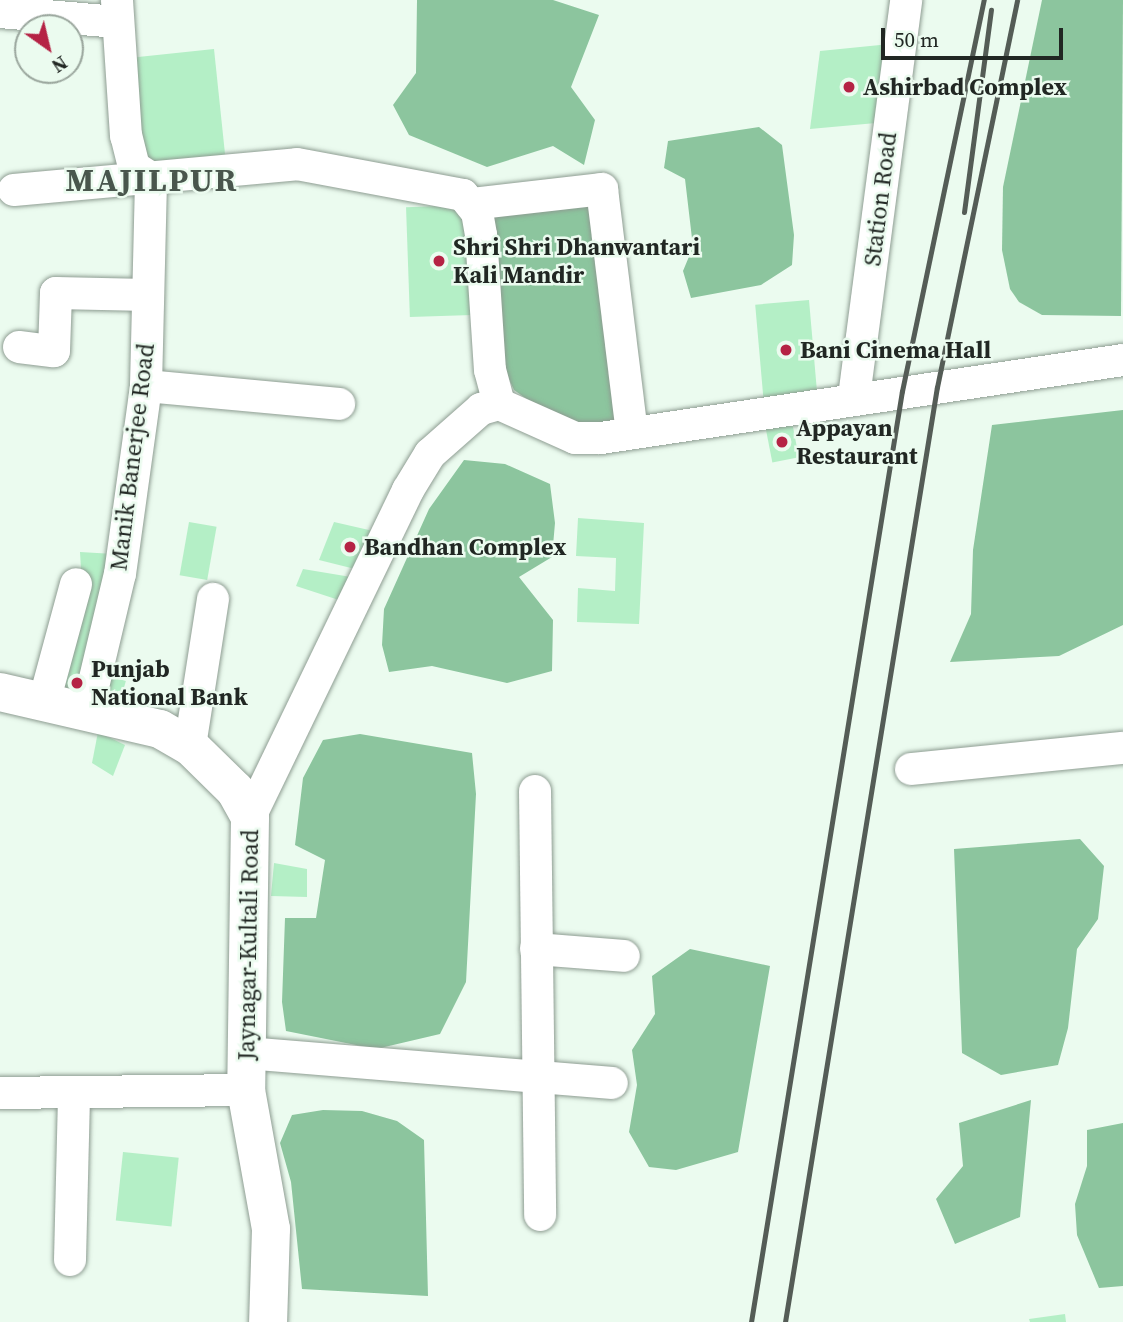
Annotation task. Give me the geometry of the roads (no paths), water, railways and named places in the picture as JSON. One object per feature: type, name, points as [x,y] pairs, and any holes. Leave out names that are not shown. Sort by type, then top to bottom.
[{"type":"main road","name":"Jaynagar-Kultali Road","points":[[0,692],[160,729],[190,746],[235,790],[250,817],[246,1090],[271,1229],[268,1322]]},
{"type":"street","name":"Station Road","points":[[854,397],[906,0]]},
{"type":"street","points":[[0,12],[117,11],[126,136],[134,167],[151,178]]},
{"type":"street","points":[[14,190],[297,164],[443,188],[471,204],[602,189],[632,433]]},
{"type":"street","name":"Manik Banerjee Road","points":[[87,712],[120,574],[146,386],[151,178]]},
{"type":"street","points":[[471,204],[481,235],[491,370],[499,404]]},
{"type":"street","points":[[19,347],[54,351],[57,293],[148,295]]},
{"type":"street","points":[[499,404],[575,438],[632,433],[854,397],[1123,360]]},
{"type":"street","points":[[146,386],[340,404]]},
{"type":"street","points":[[250,817],[408,490],[430,454],[460,423],[499,404]]},
{"type":"street","points":[[44,702],[76,584]]},
{"type":"street","points":[[190,746],[213,599]]},
{"type":"street","points":[[911,769],[1123,748]]},
{"type":"street","points":[[535,791],[540,1215]]},
{"type":"street","points":[[536,949],[624,956]]},
{"type":"street","points":[[247,1053],[612,1083]]},
{"type":"street","points":[[0,1093],[246,1090]]},
{"type":"street","points":[[71,1260],[74,1093]]},
{"type":"railway","points":[[751,1322],[902,391],[984,0]]},
{"type":"railway","points":[[785,1322],[937,387],[1017,0]]},
{"type":"railway","points":[[964,212],[991,10]]},
{"type":"place","name":"Ashirbad Complex","points":[[849,87]]},
{"type":"place","name":"Shri Shri Dhanwantari Kali Mandir","points":[[439,261]]},
{"type":"place","name":"Bani Cinema Hall","points":[[786,350]]},
{"type":"place","name":"Appayan Restaurant","points":[[782,442]]},
{"type":"place","name":"Bandhan Complex","points":[[350,547]]},
{"type":"place","name":"Punjab National Bank","points":[[77,683]]},
{"type":"district","name":"MAJILPUR","points":[[152,180]]}]
